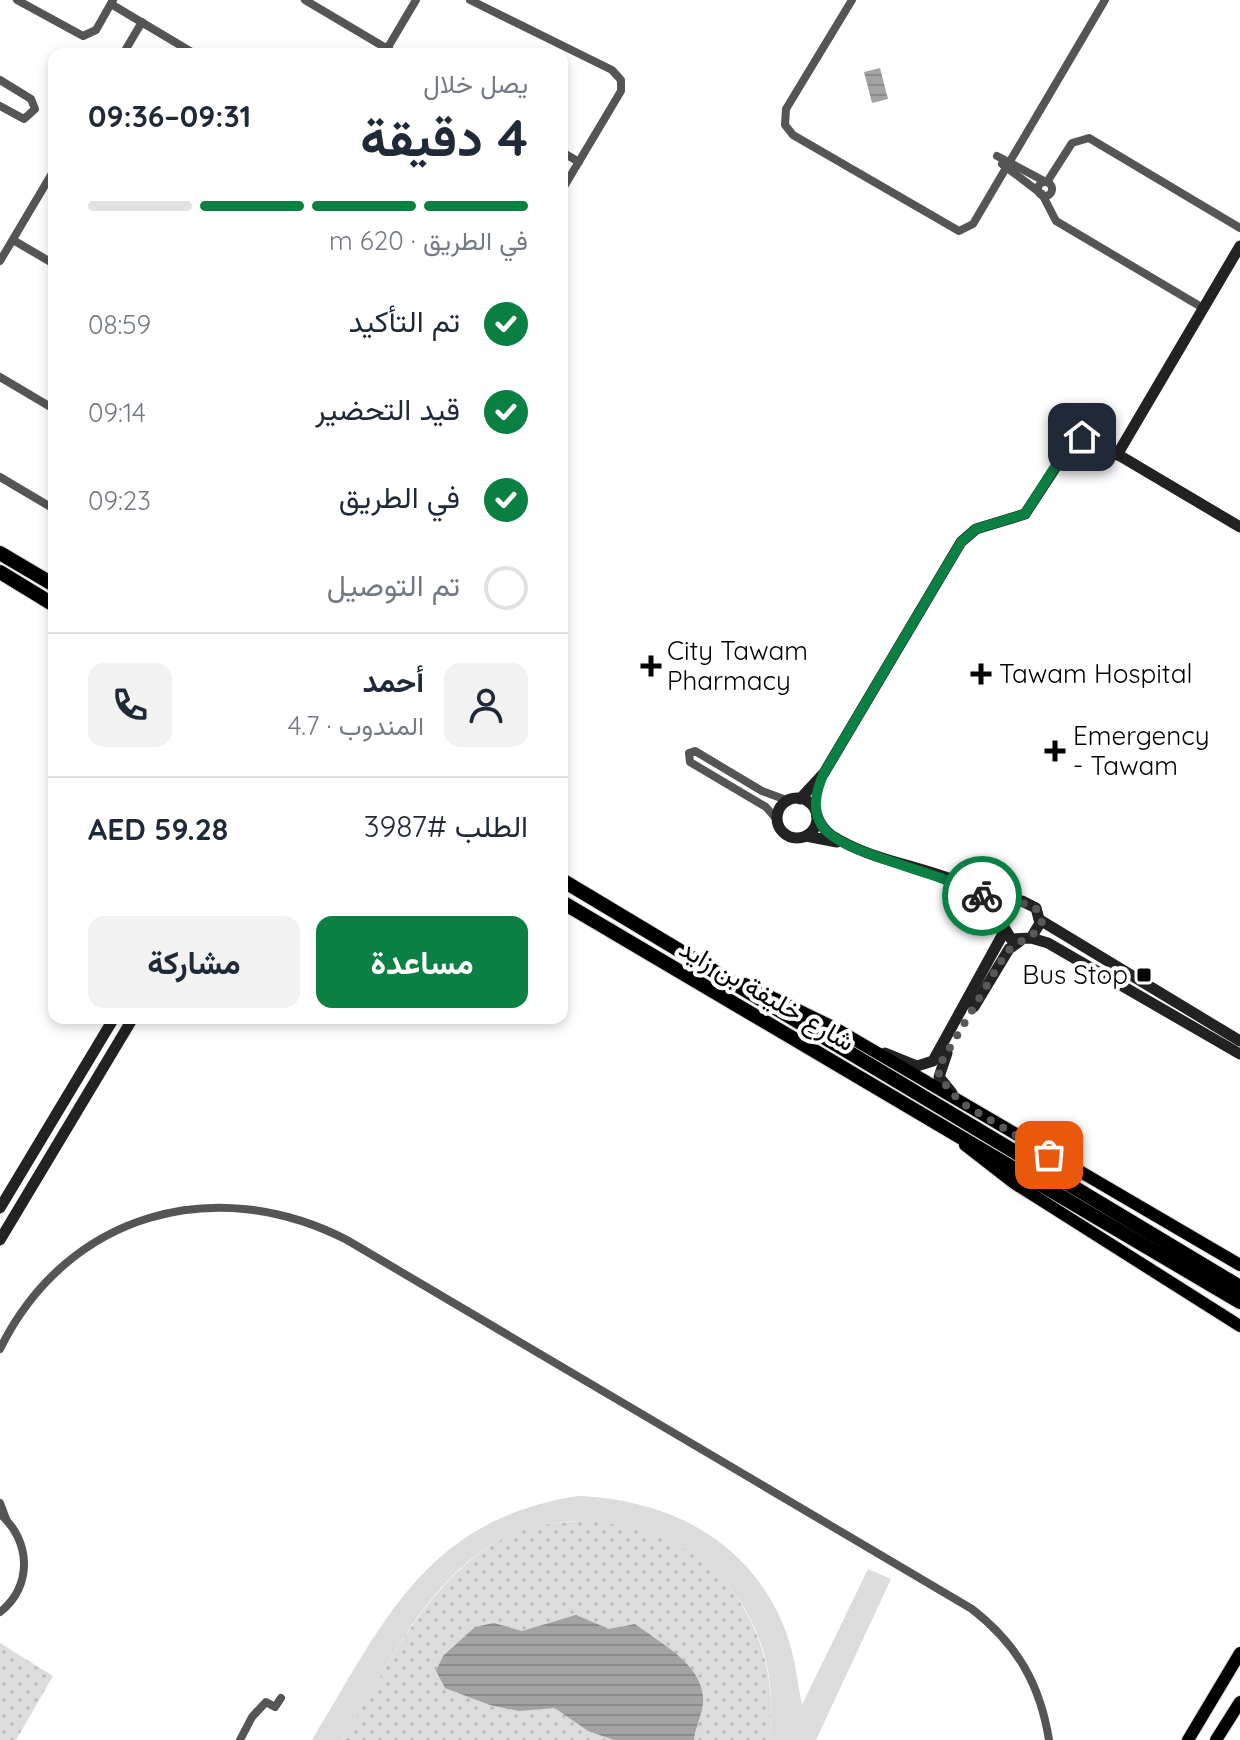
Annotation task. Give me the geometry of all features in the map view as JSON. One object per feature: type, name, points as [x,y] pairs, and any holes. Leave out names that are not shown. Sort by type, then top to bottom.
[{"type":"highway","points":[[0,553],[48,581]]},
{"type":"highway","points":[[0,572],[48,601]]},
{"type":"highway","name":"شارع خليفة بن زايد","points":[[568,884],[1240,1287]]},
{"type":"highway","name":"شارع خليفة بن زايد","points":[[568,906],[1240,1302]]},
{"type":"main road","name":"شارع خليفة بن زايد","points":[[721,975],[806,1012],[1240,1265]]},
{"type":"main road","name":"شارع خليفة بن زايد","points":[[948,1129],[1014,1183],[1240,1326]]},
{"type":"main road","points":[[1188,1740],[1240,1653]]},
{"type":"main road","points":[[1217,1739],[1240,1702]]},
{"type":"street","points":[[17,0],[83,36],[96,30],[112,2],[185,48]]},
{"type":"street","points":[[305,0],[380,48]]},
{"type":"street","points":[[387,48],[416,0]]},
{"type":"street","points":[[470,0],[565,48]]},
{"type":"street","points":[[852,0],[786,109],[787,129],[959,231],[973,224],[1105,0]]},
{"type":"street","points":[[127,48],[142,22]]},
{"type":"street","points":[[568,49],[619,75],[621,91],[568,180]]},
{"type":"street","points":[[0,80],[31,99],[35,109],[24,119],[0,106]]},
{"type":"street","points":[[1203,308],[1061,224],[1049,210],[1046,188],[1072,143],[1083,138],[1094,139],[1240,228]]},
{"type":"street","points":[[568,156],[579,162]]},
{"type":"street","points":[[996,157],[1046,188]]},
{"type":"street","points":[[0,261],[48,190]]},
{"type":"street","points":[[13,240],[48,260]]},
{"type":"street","points":[[1117,455],[1240,246]]},
{"type":"street","points":[[0,377],[48,405]]},
{"type":"street","points":[[778,821],[780,809],[824,773],[964,538],[976,529],[1025,514],[1069,445],[1077,438],[1090,438],[1240,527]]},
{"type":"street","points":[[0,477],[48,505]]},
{"type":"street","points":[[1240,1041],[1040,920],[1031,904],[995,902],[947,877],[893,862],[837,839],[823,828],[816,813],[794,800],[762,791],[695,751],[688,755],[690,762],[766,807],[789,836],[836,842],[897,869],[963,889],[988,904],[1002,927],[1026,939],[1048,943],[1240,1054]]},
{"type":"street","points":[[806,836],[815,828],[824,773]]},
{"type":"street","points":[[874,1050],[917,1066],[933,1061],[1002,927],[1003,911],[1012,903]]},
{"type":"street","points":[[960,1102],[940,1081],[939,1066],[1006,953],[1026,939],[1040,920]]},
{"type":"street","points":[[1168,1013],[1193,1022],[1200,1017]]},
{"type":"street","points":[[0,1208],[110,1024]]},
{"type":"street","points":[[0,1240],[129,1024]]},
{"type":"street","points":[[30,1188],[64,1116],[55,1114]]},
{"type":"street","points":[[0,1349],[25,1305],[58,1270],[92,1244],[132,1223],[177,1211],[219,1207],[267,1211],[301,1219],[347,1240],[972,1609],[1009,1641],[1023,1662],[1042,1702],[1049,1740]]},
{"type":"street","points":[[0,1503],[3,1517],[23,1547],[24,1573],[14,1597],[0,1612]]},
{"type":"street","points":[[240,1740],[246,1726],[266,1702],[275,1707],[281,1698]]},
{"type":"shaded area","points":[[880,68],[888,99],[872,103],[864,72]]},
{"type":"shaded area","points":[[577,1496],[611,1499],[675,1516],[729,1550],[752,1573],[771,1600],[794,1659],[802,1705],[868,1569],[891,1579],[816,1740],[769,1740],[771,1698],[765,1659],[752,1623],[733,1592],[707,1565],[675,1544],[639,1530],[582,1521],[537,1526],[508,1536],[482,1551],[439,1590],[421,1613],[343,1740],[312,1740],[388,1617],[415,1582],[446,1553],[482,1528],[525,1509]]},
{"type":"shaded area","points":[[581,1521],[629,1524],[670,1539],[699,1558],[724,1581],[758,1637],[767,1670],[771,1704],[769,1740],[343,1740],[418,1618],[465,1565],[494,1544],[526,1528]]},
{"type":"shaded area","points":[[576,1615],[609,1629],[635,1624],[680,1657],[697,1678],[702,1690],[703,1703],[694,1740],[614,1740],[588,1731],[555,1708],[519,1711],[490,1705],[445,1688],[436,1671],[443,1656],[475,1627],[494,1623],[522,1631]]},
{"type":"shaded area","points":[[0,1643],[53,1676],[16,1740],[0,1740]]},
{"type":"way so far","points":[[982,896],[995,902],[1025,901],[1031,904],[1039,913],[1040,927],[1034,936],[1017,941],[1006,953],[939,1066],[939,1077],[960,1102],[1049,1155]]},
{"type":"place","name":"City Tawam Pharmacy","points":[[651,666]]},
{"type":"place","name":"Tawam Hospital","points":[[981,674]]},
{"type":"place","name":"Emergency - Tawam","points":[[1055,751]]},
{"type":"place","name":"Bus Stop","points":[[1144,975]]},
{"type":"route","points":[[982,896],[947,877],[885,859],[831,835],[817,816],[818,788],[961,542],[976,529],[1012,521],[1025,514],[1069,445],[1074,439],[1082,437]]}]
